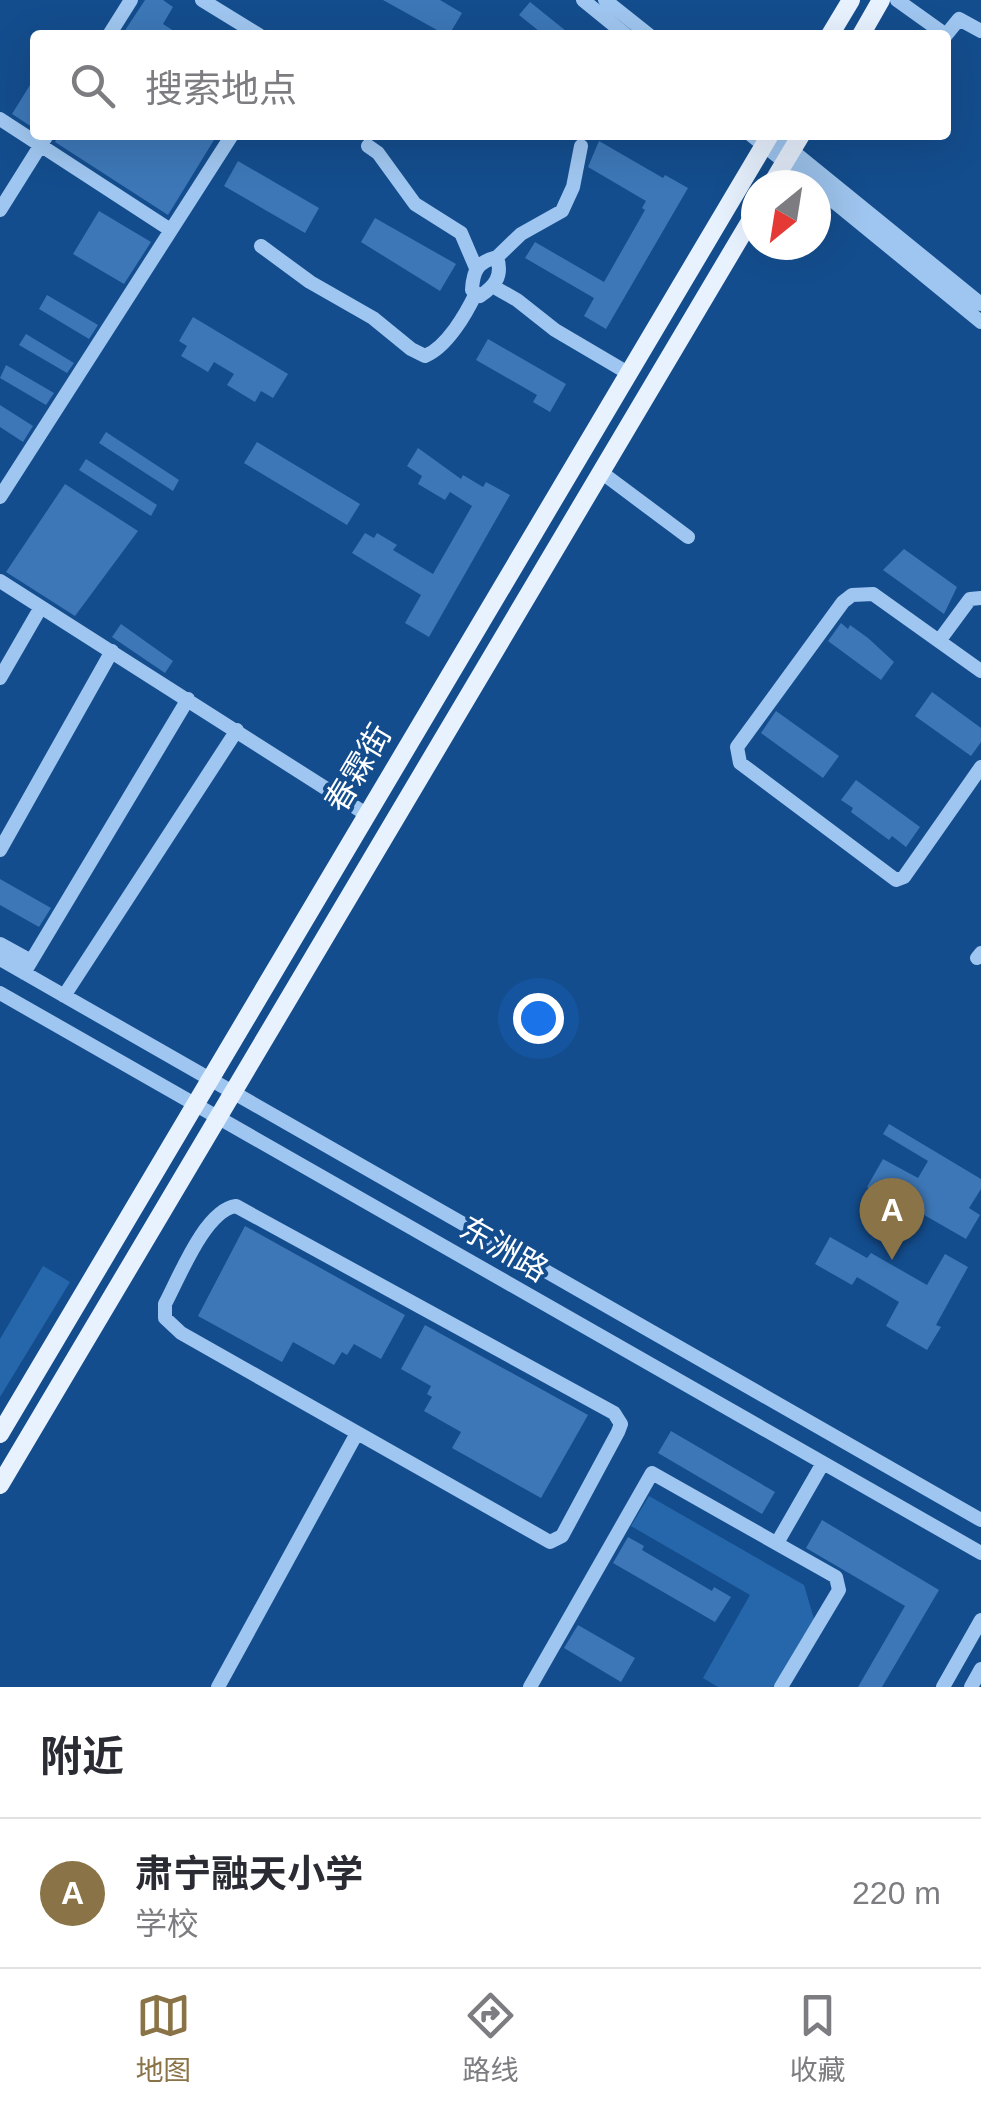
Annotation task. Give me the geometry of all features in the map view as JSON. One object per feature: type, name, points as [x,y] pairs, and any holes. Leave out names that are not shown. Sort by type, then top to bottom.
[{"type":"main road","points":[[833,30],[850,0]]},
{"type":"main road","points":[[863,30],[882,0]]},
{"type":"main road","name":"春霖街","points":[[0,1434],[763,140]]},
{"type":"main road","name":"春霖街","points":[[0,1486],[741,236]]},
{"type":"street","points":[[112,30],[130,0]]},
{"type":"street","points":[[202,0],[251,30]]},
{"type":"street","points":[[582,0],[620,30]]},
{"type":"street","points":[[605,0],[642,30]]},
{"type":"street","points":[[897,0],[939,30]]},
{"type":"street","points":[[950,30],[959,18],[981,31]]},
{"type":"street","points":[[0,119],[30,133]]},
{"type":"street","points":[[0,210],[44,140],[170,229]]},
{"type":"street","points":[[0,497],[229,140]]},
{"type":"street","points":[[769,140],[793,149],[981,304]]},
{"type":"street","points":[[368,146],[378,153],[415,204],[461,233],[476,268],[472,290],[480,296],[494,287],[500,268],[497,257]]},
{"type":"street","points":[[476,268],[497,257],[521,234],[562,211],[574,187],[581,146]]},
{"type":"street","points":[[831,200],[981,322]]},
{"type":"street","points":[[262,246],[425,356],[432,354],[460,323],[476,293]]},
{"type":"street","points":[[494,287],[628,374]]},
{"type":"street","points":[[601,472],[688,536]]},
{"type":"street","points":[[0,581],[366,814]]},
{"type":"street","points":[[981,671],[873,594],[852,595],[737,747],[740,763],[896,880],[904,877],[981,767]]},
{"type":"street","points":[[939,641],[970,599],[981,598]]},
{"type":"street","points":[[0,678],[41,607]]},
{"type":"street","points":[[0,850],[112,651]]},
{"type":"street","points":[[0,944],[27,967],[188,699]]},
{"type":"street","points":[[64,996],[237,730]]},
{"type":"street","name":"东洲路","points":[[0,960],[27,967],[64,996],[981,1520]]},
{"type":"street","name":"东洲路","points":[[0,992],[981,1553]]},
{"type":"street","points":[[236,1206],[614,1413],[621,1424],[562,1536],[550,1542],[357,1433],[181,1333],[165,1318],[165,1304],[206,1230],[227,1207],[236,1206]]},
{"type":"street","points":[[218,1687],[357,1433]]},
{"type":"street","points":[[777,1544],[823,1463]]},
{"type":"street","points":[[530,1687],[652,1473],[836,1577],[839,1590],[782,1687]]},
{"type":"street","points":[[943,1687],[981,1620]]},
{"type":"street","points":[[971,1687],[981,1669]]},
{"type":"shaded area","points":[[43,1266],[70,1282],[0,1397],[0,1339]]},
{"type":"shaded area","points":[[649,1496],[804,1585],[814,1619],[774,1687],[718,1687],[703,1678],[750,1595],[631,1526]]},
{"type":"building","points":[[145,0],[163,0],[173,7],[163,24],[172,30],[125,30]]},
{"type":"building","points":[[383,0],[440,0],[462,13],[452,30],[437,30]]},
{"type":"building","points":[[530,2],[565,30],[538,30],[519,15]]},
{"type":"building","points":[[30,85],[30,126],[12,114]]},
{"type":"building","points":[[56,140],[214,140],[168,215]]},
{"type":"building","points":[[599,141],[688,188],[606,329],[584,316],[594,298],[525,258],[535,242],[604,282],[645,210],[642,208],[646,201],[588,167]]},
{"type":"building","points":[[238,161],[319,208],[305,233],[224,186]]},
{"type":"building","points":[[99,211],[151,242],[124,284],[73,254]]},
{"type":"building","points":[[375,218],[456,264],[440,291],[361,242]]},
{"type":"building","points":[[47,295],[98,325],[89,339],[39,309]]},
{"type":"building","points":[[193,317],[288,374],[273,398],[261,391],[255,402],[227,385],[234,374],[214,362],[208,372],[181,356],[187,346],[179,341]]},
{"type":"building","points":[[26,334],[74,363],[67,373],[19,345]]},
{"type":"building","points":[[488,339],[566,384],[550,412],[533,402],[537,395],[476,360]]},
{"type":"building","points":[[6,365],[54,393],[46,405],[0,378]]},
{"type":"building","points":[[0,405],[33,426],[23,442],[0,427]]},
{"type":"building","points":[[106,432],[179,480],[173,491],[99,443]]},
{"type":"building","points":[[257,442],[360,504],[347,525],[244,463]]},
{"type":"building","points":[[418,448],[461,479],[463,475],[483,487],[486,482],[510,495],[429,637],[405,623],[421,595],[352,553],[365,533],[374,538],[377,533],[397,545],[393,550],[433,574],[472,506],[450,492],[445,500],[418,484],[422,476],[407,466]]},
{"type":"building","points":[[86,459],[157,505],[151,516],[79,470]]},
{"type":"building","points":[[65,484],[138,531],[75,616],[6,572]]},
{"type":"building","points":[[904,549],[957,587],[944,614],[883,570]]},
{"type":"building","points":[[841,623],[868,638],[894,662],[881,680],[828,641]]},
{"type":"building","points":[[121,624],[173,661],[165,673],[112,637]]},
{"type":"building","points":[[932,692],[981,728],[981,742],[971,756],[915,716]]},
{"type":"building","points":[[776,711],[839,756],[823,778],[761,733]]},
{"type":"building","points":[[856,780],[920,827],[906,847],[892,836],[889,840],[841,800]]},
{"type":"building","points":[[0,879],[51,908],[39,927],[0,905]]},
{"type":"building","points":[[889,1124],[981,1179],[981,1189],[969,1208],[980,1215],[966,1239],[867,1187],[883,1159],[918,1178],[928,1161],[883,1134]]},
{"type":"building","points":[[245,1226],[405,1315],[381,1359],[354,1344],[347,1355],[342,1352],[334,1365],[293,1342],[282,1362],[198,1316]]},
{"type":"building","points":[[830,1237],[867,1258],[871,1253],[927,1285],[945,1254],[968,1267],[936,1325],[941,1327],[927,1350],[886,1326],[899,1302],[857,1277],[852,1285],[815,1264]]},
{"type":"building","points":[[425,1325],[588,1415],[541,1498],[452,1448],[461,1432],[424,1411],[432,1397],[427,1394],[431,1386],[401,1369]]},
{"type":"building","points":[[671,1431],[775,1492],[762,1514],[658,1453]]},
{"type":"building","points":[[822,1520],[939,1590],[882,1687],[858,1687],[905,1606],[806,1548]]},
{"type":"building","points":[[628,1537],[644,1546],[642,1550],[712,1591],[714,1587],[731,1597],[715,1622],[613,1563]]},
{"type":"building","points":[[578,1625],[635,1658],[621,1682],[564,1648]]},
{"type":"place","name":"肃宁融天小学","points":[[892,1260]]}]
